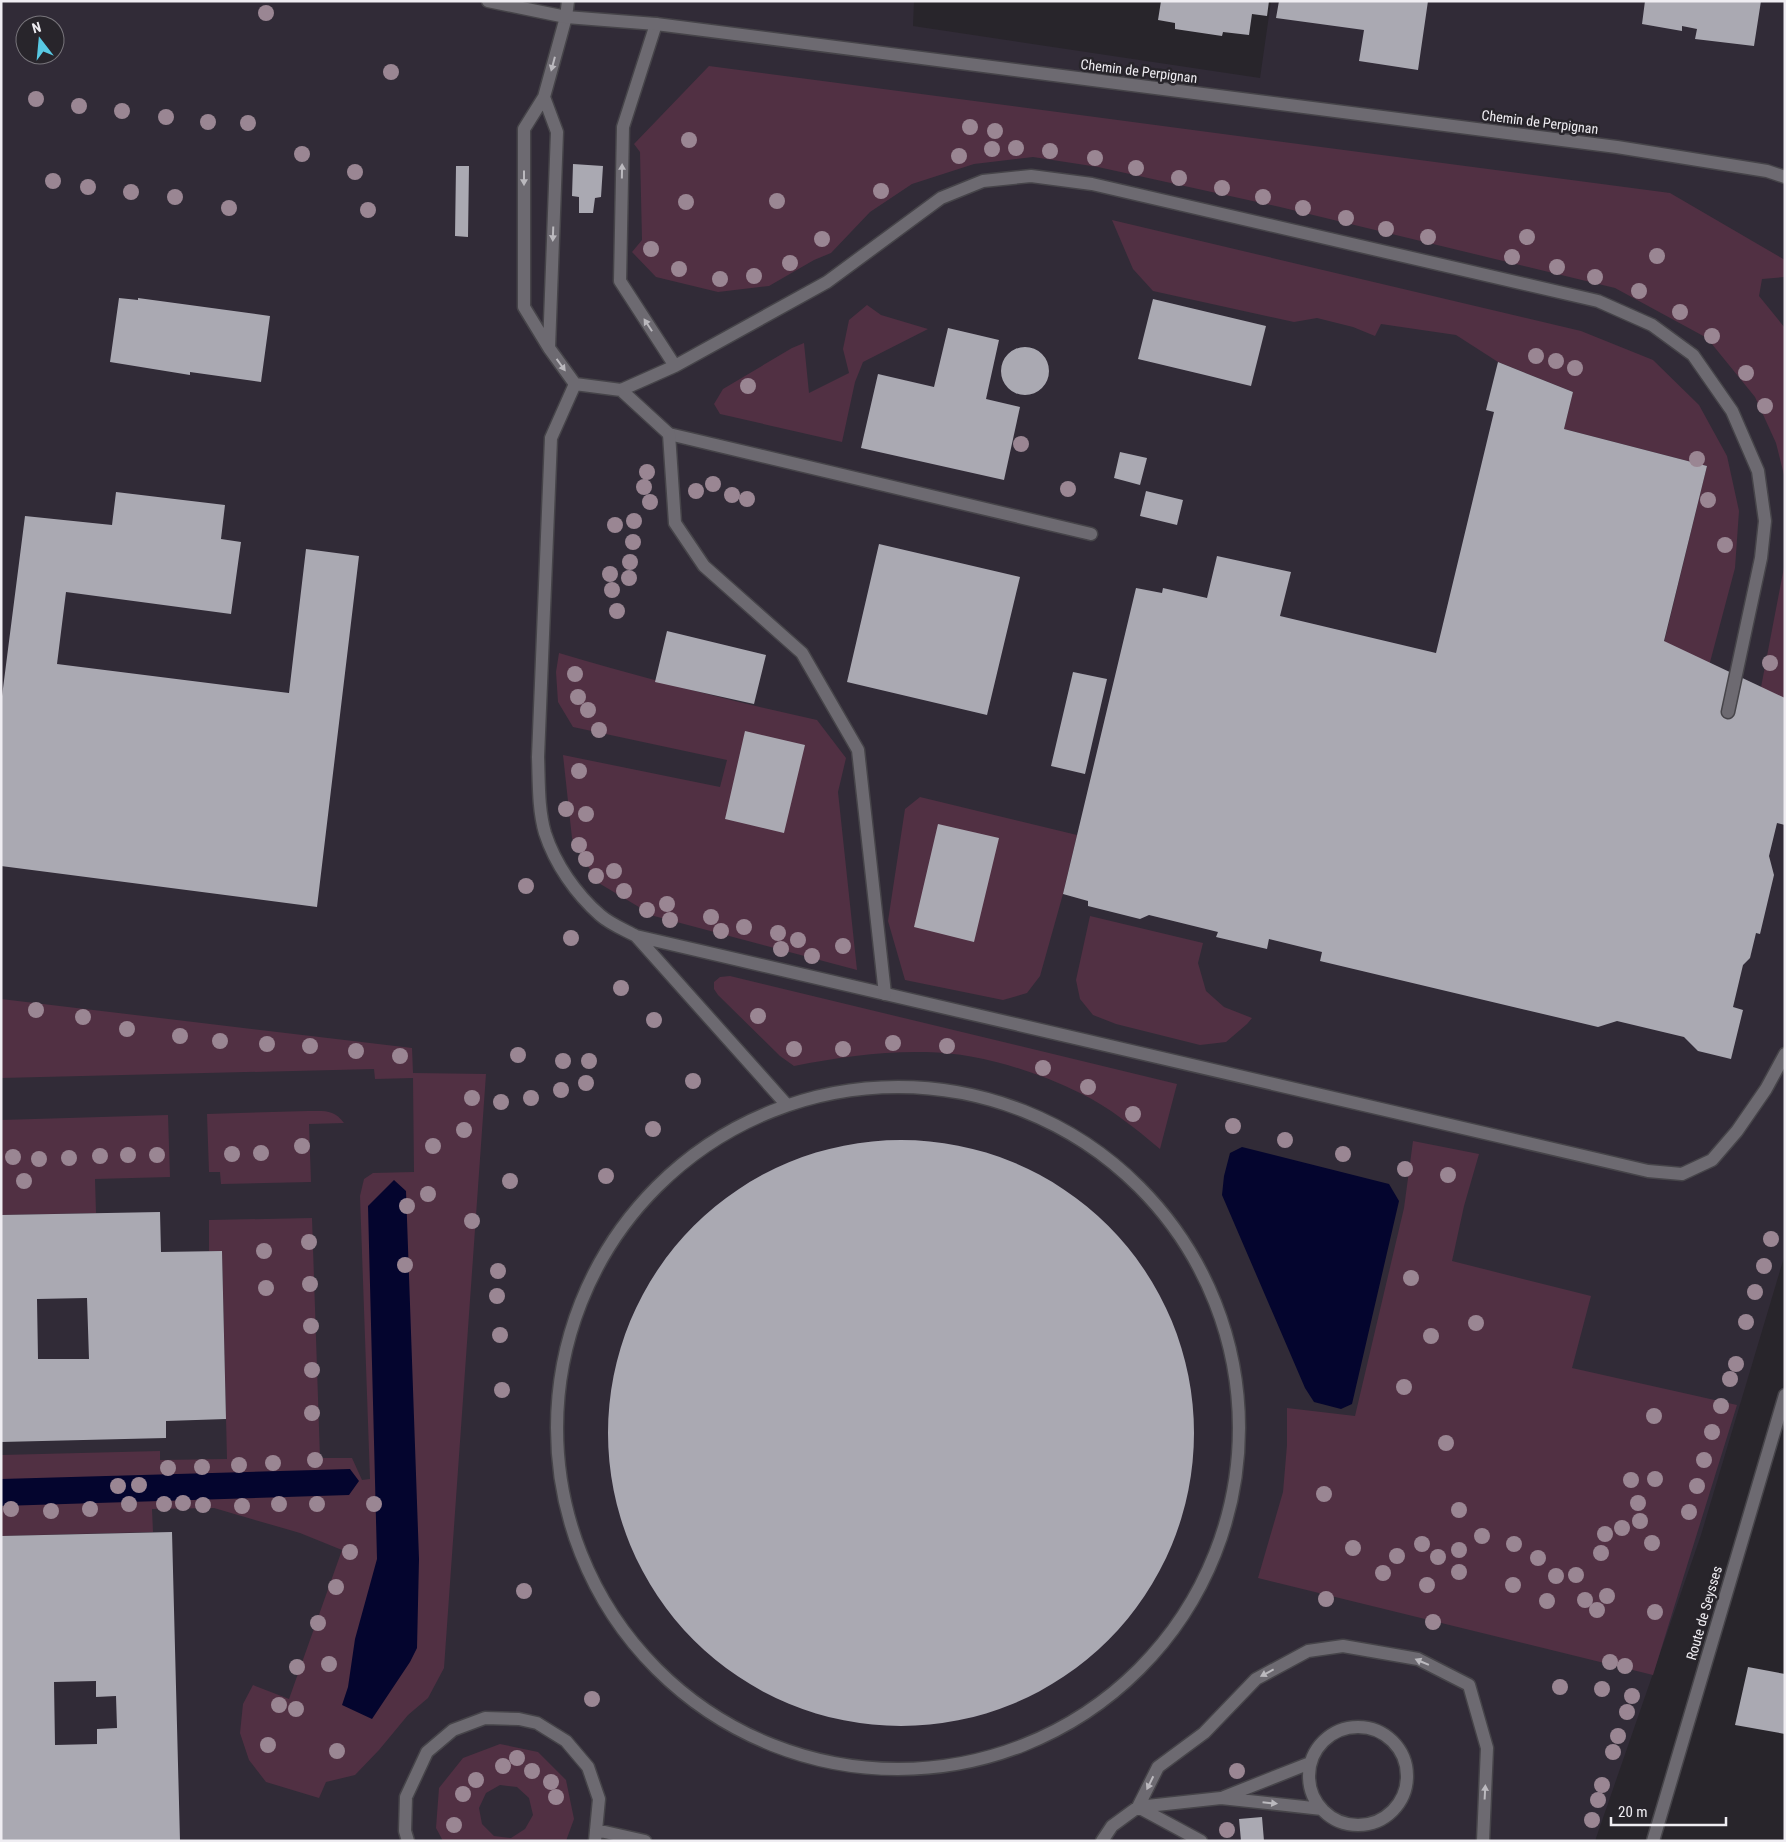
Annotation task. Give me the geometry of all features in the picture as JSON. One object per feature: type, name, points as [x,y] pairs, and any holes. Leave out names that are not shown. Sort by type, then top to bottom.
[{"type":"street","name":"Chemin de Perpignan","points":[[488,1],[566,17],[656,24],[1617,147],[1767,170],[1785,177]]},
{"type":"street","points":[[568,1],[566,17],[544,97],[524,129],[524,307],[549,348],[575,384],[621,390],[675,366],[826,282],[941,198],[983,181],[1032,176],[1092,184],[1598,301],[1652,325],[1693,355],[1732,412],[1758,471],[1764,521],[1761,558],[1728,712]]},
{"type":"street","points":[[656,24],[623,127],[620,281],[675,366]]},
{"type":"street","points":[[544,97],[557,132],[549,348]]},
{"type":"street","points":[[575,384],[552,438],[538,757],[539,796],[545,832],[556,860],[576,890],[601,916],[636,936],[1648,1171],[1682,1174],[1712,1160],[1737,1131],[1766,1089],[1785,1054]]},
{"type":"street","points":[[621,390],[669,434],[1091,534]]},
{"type":"street","points":[[669,434],[675,524],[704,566],[802,653],[858,750],[885,994]]},
{"type":"street","points":[[636,936],[786,1104]]},
{"type":"street","points":[[933,1087],[1004,1103],[1074,1135],[1128,1175],[1184,1239],[1222,1317],[1240,1398],[1236,1486],[1210,1572],[1162,1648],[1096,1709],[994,1758],[884,1772],[768,1747],[678,1693],[621,1630],[577,1551],[556,1457],[560,1372],[584,1290],[629,1216],[702,1147],[786,1104],[854,1089],[933,1087]]},
{"type":"street","name":"Route de Seysses","points":[[1653,1841],[1785,1395]]},
{"type":"street","points":[[1102,1841],[1112,1826],[1138,1807],[1158,1768],[1204,1733],[1256,1679],[1308,1651],[1343,1646],[1418,1659],[1469,1686],[1488,1748],[1483,1841]]},
{"type":"street","points":[[408,1841],[405,1831],[406,1797],[426,1752],[452,1730],[485,1718],[519,1718],[537,1723],[566,1741],[588,1767],[599,1799],[596,1836],[645,1841]]},
{"type":"street","points":[[1362,1726],[1379,1730],[1393,1740],[1403,1754],[1408,1771],[1406,1788],[1399,1804],[1387,1816],[1372,1823],[1354,1825],[1338,1821],[1322,1809],[1314,1797],[1309,1780],[1310,1764],[1317,1748],[1329,1736],[1345,1728],[1362,1726]]},
{"type":"street","points":[[1221,1798],[1310,1764]]},
{"type":"street","points":[[1138,1807],[1221,1798],[1322,1809]]},
{"type":"street","points":[[1138,1807],[1201,1841]]},
{"type":"shaded area","points":[[1,1],[914,1],[913,26],[1260,78],[1271,1],[1785,1],[1785,1254],[1701,1535],[1595,1841],[1,1841]]},
{"type":"shaded area","points":[[709,66],[1670,193],[1785,260],[1785,277],[1762,279],[1759,296],[1785,328],[1785,479],[1776,443],[1755,397],[1707,338],[1615,288],[1280,207],[1098,167],[1033,157],[974,164],[912,184],[870,212],[831,253],[814,260],[769,286],[718,292],[656,277],[632,252],[642,240],[640,152],[634,144]]},
{"type":"shaded area","points":[[1112,220],[1581,331],[1653,360],[1699,405],[1727,456],[1739,511],[1735,568],[1696,715],[1649,704],[1707,466],[1564,429],[1573,392],[1498,362],[1456,335],[1381,324],[1375,336],[1353,327],[1317,318],[1294,322],[1153,291],[1133,269]]},
{"type":"shaded area","points":[[867,305],[881,315],[928,329],[863,362],[855,382],[842,442],[720,414],[714,404],[723,389],[792,348],[804,343],[809,393],[849,373],[843,349],[849,320]]},
{"type":"shaded area","points":[[1785,562],[1785,736],[1753,729]]},
{"type":"shaded area","points":[[559,653],[687,689],[817,720],[846,758],[838,792],[857,970],[654,916],[597,882],[572,838],[563,755],[720,787],[727,760],[573,727],[558,702],[556,672]]},
{"type":"shaded area","points":[[920,797],[1077,835],[1040,976],[1027,993],[1003,1000],[905,980],[888,921],[905,809]]},
{"type":"shaded area","points":[[1090,916],[1203,943],[1198,963],[1206,991],[1224,1007],[1252,1018],[1226,1042],[1200,1045],[1116,1024],[1093,1015],[1080,999],[1076,980]]},
{"type":"shaded area","points":[[730,976],[1177,1084],[1160,1149],[1111,1111],[1080,1093],[1024,1070],[985,1059],[946,1053],[893,1053],[844,1057],[794,1066],[780,1056],[718,995],[714,989],[714,982],[720,977]]},
{"type":"shaded area","points":[[1,999],[412,1048],[413,1073],[486,1074],[444,1668],[428,1698],[408,1715],[355,1775],[326,1782],[319,1798],[266,1782],[249,1760],[240,1733],[243,1704],[253,1685],[289,1699],[342,1550],[300,1533],[214,1508],[152,1509],[153,1532],[1,1536],[1,1455],[160,1451],[160,1460],[227,1459],[222,1251],[209,1251],[209,1220],[312,1218],[320,1458],[352,1458],[362,1480],[370,1479],[360,1196],[364,1179],[373,1173],[414,1172],[413,1078],[375,1079],[374,1069],[1,1078]]},
{"type":"shaded area","points":[[308,1111],[332,1113],[344,1123],[309,1124],[311,1182],[221,1184],[220,1172],[209,1172],[207,1114]]},
{"type":"shaded area","points":[[168,1115],[170,1177],[95,1179],[96,1213],[1,1215],[1,1120]]},
{"type":"shaded area","points":[[1413,1141],[1479,1154],[1464,1206],[1452,1261],[1591,1296],[1572,1368],[1737,1405],[1653,1675],[1258,1578],[1283,1492],[1287,1445],[1287,1408],[1355,1416],[1404,1208]]},
{"type":"shaded area","points":[[500,1744],[538,1752],[566,1780],[574,1819],[566,1841],[443,1841],[436,1828],[439,1788],[463,1758]],"holes":[[[500,1785],[517,1787],[529,1798],[533,1815],[525,1829],[511,1838],[494,1836],[482,1824],[479,1808],[486,1793]]]},
{"type":"water","points":[[1242,1147],[1389,1184],[1399,1201],[1352,1404],[1341,1409],[1314,1402],[1305,1388],[1222,1195],[1224,1176],[1230,1153]]},
{"type":"water","points":[[394,1180],[406,1191],[419,1559],[417,1648],[410,1662],[372,1719],[342,1705],[348,1687],[355,1639],[377,1559],[368,1206]]},
{"type":"water","points":[[350,1469],[359,1481],[349,1495],[1,1506],[1,1479]]},
{"type":"building","points":[[1161,1],[1269,1],[1267,16],[1252,14],[1249,35],[1223,32],[1222,36],[1175,29],[1175,23],[1158,20]]},
{"type":"building","points":[[1279,1],[1428,1],[1418,70],[1359,61],[1364,30],[1276,18]]},
{"type":"building","points":[[1645,1],[1761,1],[1754,46],[1695,39],[1697,29],[1682,26],[1682,31],[1642,24]]},
{"type":"building","points":[[573,164],[603,166],[601,197],[595,198],[593,213],[579,213],[579,197],[572,196]]},
{"type":"building","points":[[456,166],[469,166],[468,237],[455,236]]},
{"type":"building","points":[[119,298],[138,300],[138,298],[270,316],[261,382],[190,372],[190,375],[110,362]]},
{"type":"building","points":[[1153,299],[1266,326],[1251,386],[1138,359]]},
{"type":"building","points":[[948,328],[999,340],[986,399],[1020,407],[1004,480],[861,448],[878,374],[934,387]]},
{"type":"building","points":[[1025,347],[1034,349],[1042,354],[1047,362],[1049,371],[1047,380],[1042,388],[1034,393],[1025,395],[1016,393],[1008,388],[1003,380],[1001,371],[1003,362],[1008,354],[1016,349]]},
{"type":"building","points":[[1498,362],[1573,392],[1564,429],[1707,466],[1664,641],[1785,698],[1785,825],[1777,823],[1769,856],[1774,875],[1760,934],[1756,933],[1750,958],[1743,965],[1733,1007],[1743,1010],[1731,1059],[1698,1051],[1684,1037],[1617,1021],[1598,1027],[1320,961],[1322,952],[1269,939],[1267,949],[1216,937],[1218,932],[1149,915],[1140,919],[1088,906],[1088,901],[1063,894],[1136,588],[1162,593],[1163,588],[1207,598],[1217,556],[1291,572],[1280,616],[1436,653],[1494,412],[1486,410]]},
{"type":"building","points":[[1120,452],[1147,458],[1140,485],[1114,478]]},
{"type":"building","points":[[1146,491],[1183,500],[1177,525],[1140,516]]},
{"type":"building","points":[[116,492],[225,505],[221,539],[241,542],[231,614],[66,592],[57,664],[289,693],[306,549],[359,556],[317,907],[1,866],[1,704],[25,516],[112,525]]},
{"type":"building","points":[[879,544],[1020,577],[987,715],[847,682]]},
{"type":"building","points":[[667,631],[766,655],[754,704],[655,682]]},
{"type":"building","points":[[1073,672],[1107,679],[1085,774],[1051,766]]},
{"type":"building","points":[[745,731],[805,745],[784,833],[725,819]]},
{"type":"building","points":[[938,824],[999,838],[974,942],[914,927]]},
{"type":"building","points":[[901,1140],[958,1146],[986,1153],[1013,1163],[1039,1175],[1064,1190],[1108,1226],[1144,1270],[1159,1295],[1171,1321],[1181,1348],[1188,1376],[1194,1433],[1188,1490],[1181,1518],[1171,1545],[1159,1571],[1144,1596],[1108,1640],[1064,1676],[1039,1691],[1013,1703],[986,1713],[958,1720],[901,1726],[844,1720],[816,1713],[789,1703],[763,1691],[738,1676],[694,1640],[658,1596],[643,1571],[631,1545],[621,1518],[614,1490],[608,1433],[614,1376],[621,1348],[631,1321],[643,1295],[658,1270],[694,1226],[738,1190],[763,1175],[789,1163],[816,1153],[844,1146]]},
{"type":"building","points":[[160,1212],[161,1252],[222,1251],[226,1419],[166,1421],[166,1438],[1,1442],[1,1215]],"holes":[[[87,1298],[89,1359],[38,1359],[37,1299]]]},
{"type":"building","points":[[172,1532],[180,1841],[1,1841],[1,1536]],"holes":[[[96,1681],[96,1697],[116,1696],[117,1728],[97,1729],[97,1744],[55,1745],[54,1682]]]},
{"type":"building","points":[[1748,1667],[1785,1674],[1785,1734],[1735,1725]]},
{"type":"building","points":[[1262,1817],[1264,1841],[1241,1841],[1239,1819]]}]
